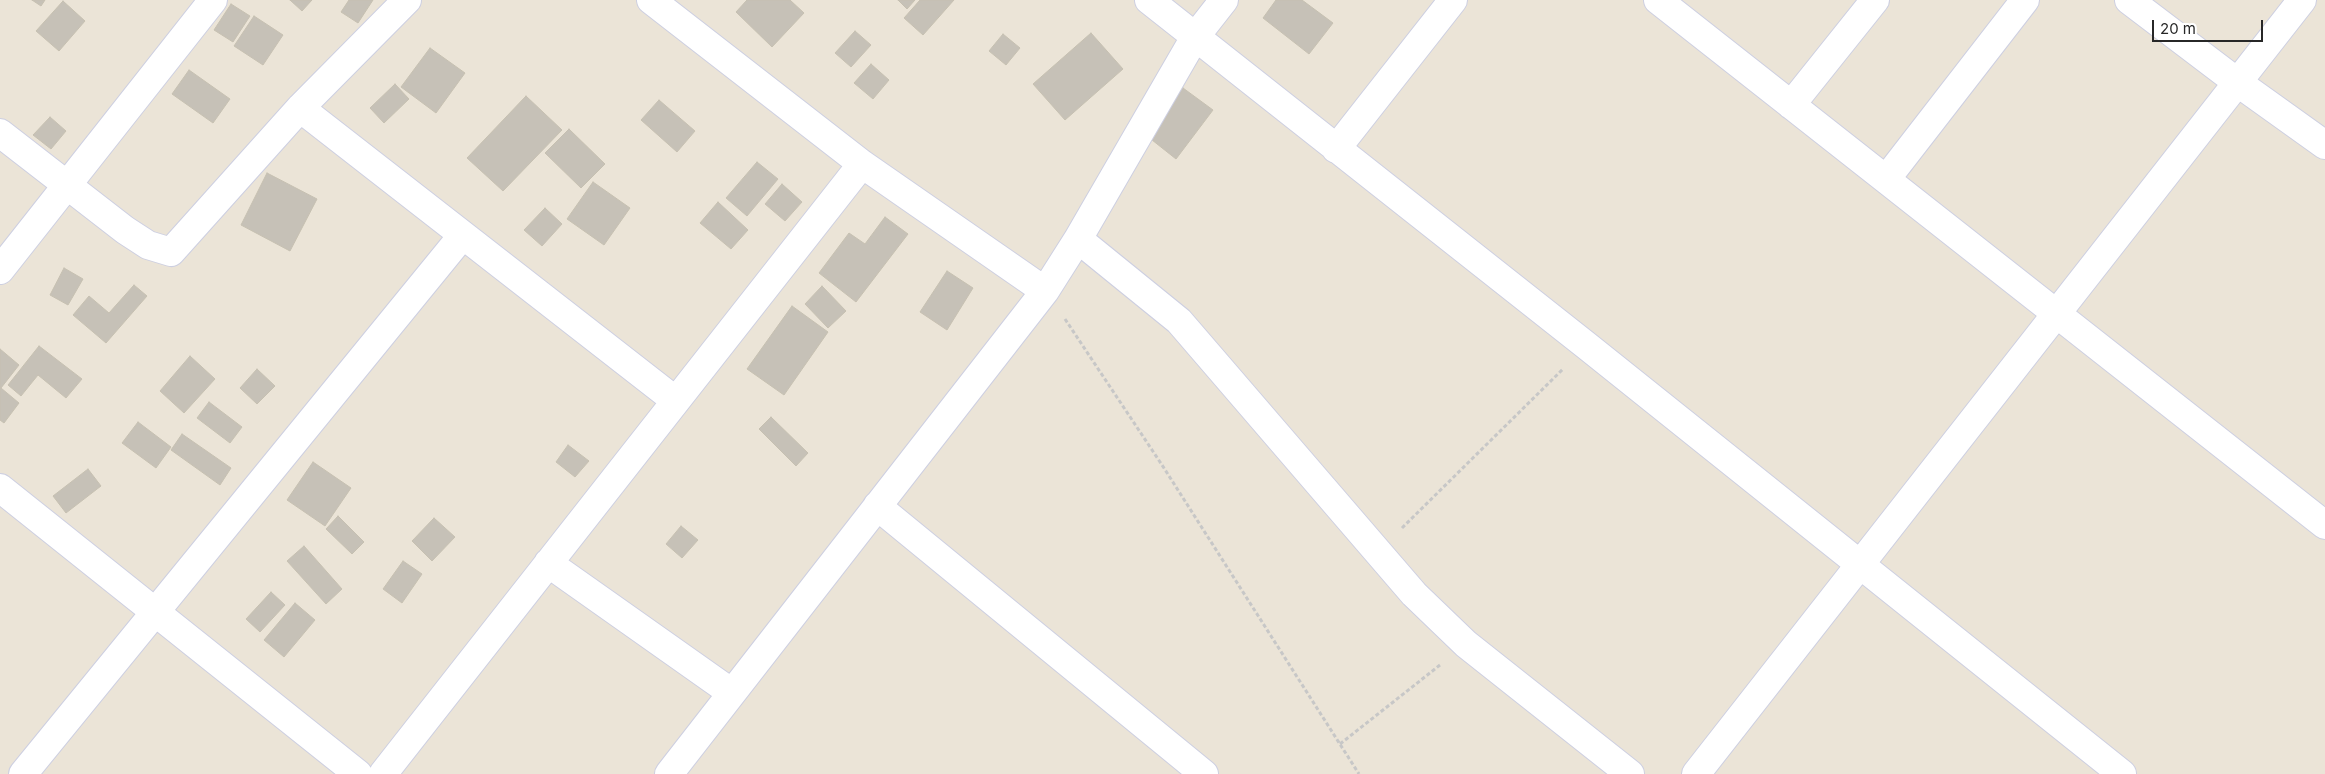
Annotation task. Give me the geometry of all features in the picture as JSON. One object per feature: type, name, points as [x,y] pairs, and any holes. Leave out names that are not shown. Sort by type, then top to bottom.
[{"type":"street","points":[[0,270],[213,0]]},
{"type":"street","points":[[0,133],[65,186],[148,245],[171,252],[300,108],[407,0]]},
{"type":"street","points":[[651,0],[862,164],[1045,291]]},
{"type":"street","points":[[1149,0],[2122,774]]},
{"type":"street","points":[[669,774],[1045,291],[1078,239],[1195,37],[1224,0]]},
{"type":"street","points":[[1336,149],[1453,0]]},
{"type":"street","points":[[1791,105],[1876,0]]},
{"type":"street","points":[[1887,178],[2024,0]]},
{"type":"street","points":[[2129,0],[2237,82],[2325,145]]},
{"type":"street","points":[[1696,774],[2302,0]]},
{"type":"street","points":[[1661,1],[2325,525]]},
{"type":"street","points":[[300,108],[676,401]]},
{"type":"street","points":[[383,774],[862,164]]},
{"type":"street","points":[[23,774],[462,236]]},
{"type":"street","points":[[1078,239],[1179,321],[1414,594],[1466,644],[1630,774]]},
{"type":"street","points":[[0,488],[358,774]]},
{"type":"street","points":[[877,506],[1204,774]]},
{"type":"street","points":[[548,563],[732,693]]},
{"type":"path","points":[[1045,291],[1162,464],[1359,774]]},
{"type":"path","points":[[1378,551],[1586,346]]},
{"type":"path","points":[[1340,744],[1466,644]]},
{"type":"building","points":[[32,0],[45,0],[41,6]]},
{"type":"building","points":[[290,0],[312,0],[302,11]]},
{"type":"building","points":[[349,0],[373,0],[358,23],[341,12]]},
{"type":"building","points":[[747,0],[790,0],[804,13],[772,47],[736,12]]},
{"type":"building","points":[[898,0],[915,0],[907,9]]},
{"type":"building","points":[[920,0],[954,0],[923,35],[904,18]]},
{"type":"building","points":[[1276,0],[1302,0],[1333,23],[1309,54],[1263,18]]},
{"type":"building","points":[[63,1],[85,21],[59,51],[36,31]]},
{"type":"building","points":[[231,4],[250,16],[233,42],[214,30]]},
{"type":"building","points":[[254,16],[283,35],[263,65],[234,46]]},
{"type":"building","points":[[855,31],[871,45],[851,67],[835,53]]},
{"type":"building","points":[[1091,33],[1123,69],[1065,120],[1033,84]]},
{"type":"building","points":[[1003,34],[1020,48],[1006,65],[989,51]]},
{"type":"building","points":[[430,48],[465,73],[436,113],[401,87]]},
{"type":"building","points":[[871,64],[889,80],[873,99],[854,83]]},
{"type":"building","points":[[189,70],[230,99],[213,123],[172,94]]},
{"type":"building","points":[[395,84],[409,99],[384,123],[370,108]]},
{"type":"building","points":[[1183,88],[1213,110],[1176,159],[1147,136]]},
{"type":"building","points":[[526,96],[562,130],[503,191],[467,158]]},
{"type":"building","points":[[659,100],[695,131],[677,152],[641,120]]},
{"type":"building","points":[[50,117],[66,131],[51,149],[33,135]]},
{"type":"building","points":[[569,129],[605,164],[581,188],[545,153]]},
{"type":"building","points":[[757,162],[778,179],[747,216],[726,198]]},
{"type":"building","points":[[267,173],[317,199],[290,251],[241,225]]},
{"type":"building","points":[[593,182],[630,208],[604,245],[567,219]]},
{"type":"building","points":[[782,184],[802,202],[785,221],[765,204]]},
{"type":"building","points":[[718,202],[748,230],[731,249],[700,223]]},
{"type":"building","points":[[545,208],[562,224],[542,246],[524,230]]},
{"type":"building","points":[[885,217],[908,234],[856,302],[819,273],[849,233],[865,244]]},
{"type":"building","points":[[64,268],[83,279],[68,305],[50,295]]},
{"type":"building","points":[[947,271],[973,288],[947,330],[920,312]]},
{"type":"building","points":[[134,285],[147,296],[106,343],[73,315],[89,296],[109,313]]},
{"type":"building","points":[[822,286],[846,311],[828,328],[805,304]]},
{"type":"building","points":[[792,306],[828,332],[784,395],[747,369]]},
{"type":"building","points":[[39,346],[82,379],[66,398],[38,375],[21,396],[8,385]]},
{"type":"building","points":[[0,349],[19,365],[1,388],[19,403],[4,423],[0,420]]},
{"type":"building","points":[[190,356],[215,379],[184,413],[160,391]]},
{"type":"building","points":[[257,369],[275,386],[257,404],[240,388]]},
{"type":"building","points":[[209,402],[242,427],[230,443],[197,418]]},
{"type":"building","points":[[771,417],[808,453],[796,466],[759,429]]},
{"type":"building","points":[[138,422],[171,447],[156,468],[122,443]]},
{"type":"building","points":[[182,434],[231,468],[220,485],[171,450]]},
{"type":"building","points":[[568,445],[589,461],[575,477],[556,462]]},
{"type":"building","points":[[313,462],[351,488],[325,526],[287,500]]},
{"type":"building","points":[[88,469],[101,486],[66,513],[53,496]]},
{"type":"building","points":[[338,516],[364,542],[352,554],[326,529]]},
{"type":"building","points":[[434,518],[455,537],[432,561],[412,541]]},
{"type":"building","points":[[681,526],[698,540],[682,558],[666,544]]},
{"type":"building","points":[[304,546],[342,589],[326,604],[287,561]]},
{"type":"building","points":[[403,561],[422,574],[402,603],[383,589]]},
{"type":"building","points":[[271,592],[285,605],[260,632],[246,619]]},
{"type":"building","points":[[295,603],[315,620],[284,657],[264,640]]}]
